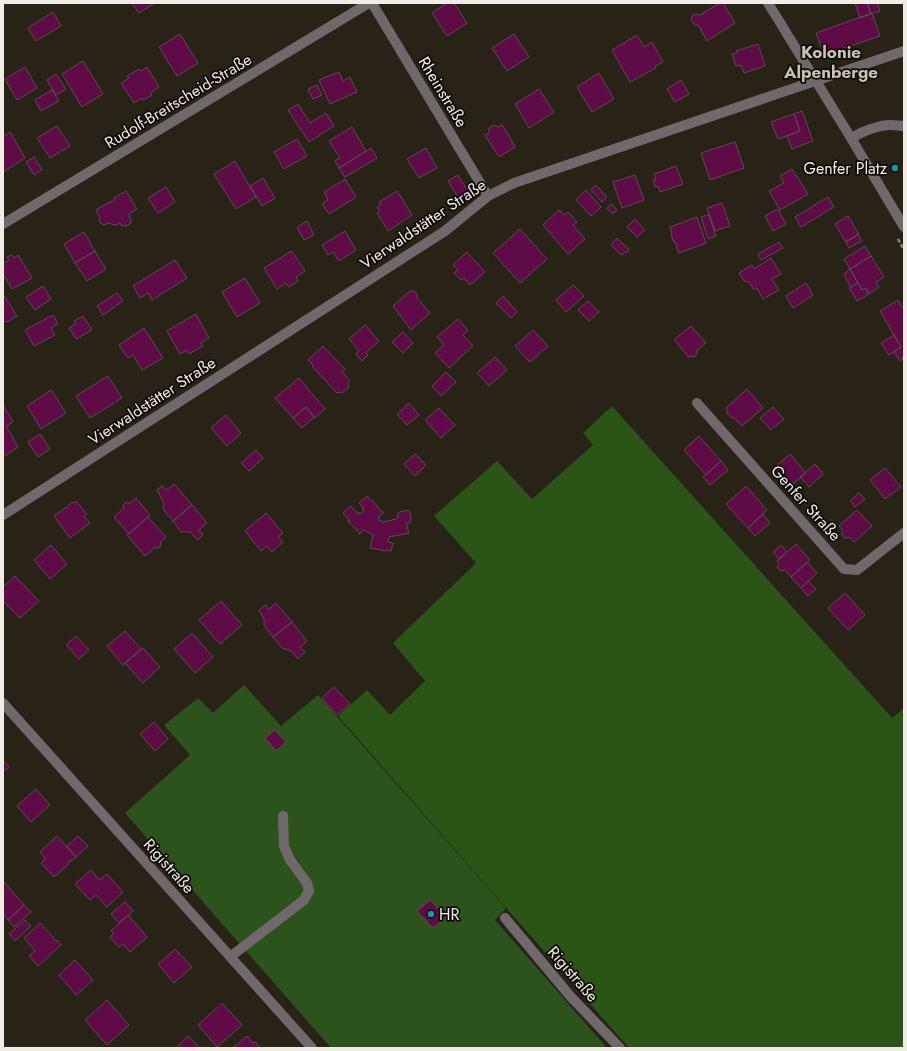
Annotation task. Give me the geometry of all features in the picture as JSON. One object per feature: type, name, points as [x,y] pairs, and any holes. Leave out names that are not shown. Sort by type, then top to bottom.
[{"type":"street","name":"Rudolf-Breitscheid-Straße","points":[[3,224],[369,3]]},
{"type":"street","name":"Rheinstraße","points":[[372,3],[488,196]]},
{"type":"street","points":[[768,3],[904,227]]},
{"type":"street","name":"Vierwaldstätter Straße","points":[[3,515],[445,231],[488,196],[514,183],[904,51]]},
{"type":"street","points":[[851,138],[866,131],[890,125],[904,126]]},
{"type":"street","name":"Genfer Straße","points":[[697,404],[844,569],[857,570],[904,533]]},
{"type":"street","name":"Rigistraße","points":[[3,703],[312,1048]]},
{"type":"street","points":[[230,957],[304,900],[309,891],[307,883],[290,860],[284,846],[283,816]]},
{"type":"street","name":"Rigistraße","points":[[505,918],[571,997],[620,1048]]},
{"type":"green space","points":[[612,406],[892,718],[904,708],[904,1048],[629,1048],[338,716],[367,690],[390,715],[425,681],[393,643],[476,563],[434,516],[497,461],[532,499],[593,445],[583,433]]},
{"type":"green space","points":[[244,685],[281,726],[318,695],[506,908],[495,920],[607,1048],[331,1048],[125,813],[190,755],[164,725],[198,698],[213,713]]},
{"type":"building","points":[[132,3],[155,3],[139,13]]},
{"type":"building","points":[[447,3],[454,3],[467,23],[447,36],[432,13]]},
{"type":"building","points":[[720,3],[723,3],[735,23],[707,41],[698,25],[694,24],[691,20],[692,16],[696,14],[700,15]]},
{"type":"building","points":[[855,3],[867,3],[871,14],[860,18]]},
{"type":"building","points":[[867,3],[877,3],[880,11],[871,14]]},
{"type":"building","points":[[53,12],[61,26],[36,41],[28,28]]},
{"type":"building","points":[[872,13],[880,36],[824,55],[816,33]]},
{"type":"building","points":[[180,34],[198,63],[177,76],[159,47]]},
{"type":"building","points":[[514,34],[529,57],[507,71],[492,48]]},
{"type":"building","points":[[637,35],[644,47],[652,42],[663,62],[655,66],[656,68],[630,82],[612,50]]},
{"type":"building","points":[[758,44],[765,66],[744,73],[741,65],[736,66],[732,54],[737,53],[736,51]]},
{"type":"building","points":[[83,61],[103,94],[82,107],[62,74]]},
{"type":"building","points":[[25,67],[37,88],[17,100],[5,79]]},
{"type":"building","points":[[147,67],[159,87],[150,93],[152,95],[143,100],[142,98],[134,103],[121,83],[129,78],[127,76],[139,69],[141,71]]},
{"type":"building","points":[[339,72],[343,81],[350,77],[357,92],[330,104],[319,80]]},
{"type":"building","points":[[599,73],[614,99],[592,112],[577,87]]},
{"type":"building","points":[[56,74],[66,89],[56,95],[47,80]]},
{"type":"building","points":[[681,80],[689,94],[675,102],[667,89]]},
{"type":"building","points":[[317,85],[322,95],[313,99],[308,89]]},
{"type":"building","points":[[539,89],[554,112],[529,128],[515,104]]},
{"type":"building","points":[[52,90],[59,101],[41,111],[35,100]]},
{"type":"building","points":[[298,104],[310,123],[326,113],[334,126],[309,142],[288,110]]},
{"type":"building","points":[[802,111],[813,141],[792,149],[787,136],[800,131],[794,114]]},
{"type":"building","points":[[794,114],[800,131],[778,139],[771,122]]},
{"type":"building","points":[[494,125],[498,127],[502,125],[515,147],[499,157],[485,135],[489,133],[489,128]]},
{"type":"building","points":[[57,126],[70,146],[50,158],[37,138]]},
{"type":"building","points":[[352,127],[366,151],[339,168],[335,161],[340,158],[329,141]]},
{"type":"building","points":[[10,132],[25,158],[3,172],[3,136]]},
{"type":"building","points":[[297,139],[307,156],[284,169],[274,152]]},
{"type":"building","points":[[735,142],[744,168],[710,180],[701,153]]},
{"type":"building","points":[[371,148],[377,158],[345,177],[339,168]]},
{"type":"building","points":[[426,148],[437,168],[419,178],[407,159]]},
{"type":"building","points":[[34,157],[42,170],[34,175],[26,162]]},
{"type":"building","points":[[235,161],[256,197],[236,209],[214,174]]},
{"type":"building","points":[[676,166],[683,184],[660,192],[658,186],[655,187],[653,180],[656,179],[654,174]]},
{"type":"building","points":[[792,169],[808,194],[780,210],[769,191],[784,183],[780,176]]},
{"type":"building","points":[[458,175],[468,191],[458,197],[448,181]]},
{"type":"building","points":[[635,175],[644,200],[622,208],[613,182]]},
{"type":"building","points":[[263,178],[275,198],[262,206],[250,186]]},
{"type":"building","points":[[345,179],[356,197],[329,214],[322,204],[328,200],[324,192]]},
{"type":"building","points":[[596,185],[607,197],[602,202],[591,190]]},
{"type":"building","points":[[166,187],[175,202],[158,213],[148,198]]},
{"type":"building","points":[[586,190],[601,207],[591,216],[576,200]]},
{"type":"building","points":[[126,191],[137,209],[130,213],[129,216],[131,223],[126,226],[122,226],[120,223],[116,225],[108,223],[105,225],[102,224],[99,221],[100,218],[96,210]]},
{"type":"building","points":[[397,191],[412,215],[388,231],[377,213],[380,211],[377,207],[381,205],[379,202]]},
{"type":"building","points":[[828,197],[834,207],[801,227],[795,217]]},
{"type":"building","points":[[722,203],[730,226],[715,231],[707,208]]},
{"type":"building","points":[[612,204],[617,210],[612,214],[607,208]]},
{"type":"building","points":[[778,209],[786,224],[773,231],[765,216]]},
{"type":"building","points":[[559,210],[564,215],[568,212],[577,222],[573,225],[585,239],[568,254],[543,225]]},
{"type":"building","points":[[709,215],[716,236],[708,239],[701,217]]},
{"type":"building","points":[[848,216],[859,234],[846,242],[835,224]]},
{"type":"building","points":[[697,217],[706,243],[679,253],[674,240],[673,241],[670,227]]},
{"type":"building","points":[[635,219],[645,230],[637,237],[627,227]]},
{"type":"building","points":[[307,221],[314,235],[304,240],[297,227]]},
{"type":"building","points":[[520,229],[547,259],[520,283],[493,253]]},
{"type":"building","points":[[345,231],[356,250],[339,261],[333,252],[328,255],[322,245]]},
{"type":"building","points":[[84,232],[95,251],[75,263],[64,244]]},
{"type":"building","points":[[858,234],[862,241],[849,248],[846,242]]},
{"type":"building","points":[[617,238],[629,250],[626,253],[625,252],[621,255],[611,245]]},
{"type":"building","points":[[779,242],[783,248],[761,260],[758,254]]},
{"type":"building","points":[[865,246],[871,256],[850,269],[844,259]]},
{"type":"building","points":[[95,251],[106,269],[87,281],[75,263]]},
{"type":"building","points":[[292,251],[305,271],[296,277],[298,281],[289,287],[286,283],[277,289],[264,268]]},
{"type":"building","points":[[467,252],[485,272],[470,285],[464,278],[461,280],[454,273],[458,270],[453,265]]},
{"type":"building","points":[[12,255],[14,258],[18,255],[32,278],[12,289],[3,274],[3,264],[9,260],[7,257]]},
{"type":"building","points":[[871,256],[884,277],[876,282],[879,287],[869,294],[866,288],[862,290],[850,269]]},
{"type":"building","points":[[771,258],[781,274],[772,279],[779,290],[763,299],[757,288],[754,290],[749,282],[744,281],[739,273],[752,265],[754,269]]},
{"type":"building","points":[[175,260],[187,278],[152,300],[148,293],[140,298],[133,286]]},
{"type":"building","points":[[850,269],[858,283],[851,287],[845,277],[845,273]]},
{"type":"building","points":[[245,278],[260,303],[237,317],[222,292]]},
{"type":"building","points":[[806,283],[813,295],[793,308],[786,296]]},
{"type":"building","points":[[858,283],[862,290],[866,288],[869,294],[857,301],[849,288]]},
{"type":"building","points":[[573,285],[584,296],[566,312],[556,300]]},
{"type":"building","points":[[43,286],[51,299],[35,310],[26,297]]},
{"type":"building","points":[[410,291],[414,291],[417,294],[417,298],[430,313],[411,330],[393,306]]},
{"type":"building","points":[[117,293],[123,301],[103,315],[97,306]]},
{"type":"building","points":[[3,294],[17,316],[4,323],[3,321]]},
{"type":"building","points":[[503,296],[517,312],[511,318],[496,303]]},
{"type":"building","points":[[898,300],[904,310],[904,356],[900,361],[894,352],[901,347],[880,311]]},
{"type":"building","points":[[588,301],[599,312],[589,321],[578,310]]},
{"type":"building","points":[[196,314],[209,338],[201,343],[203,346],[189,354],[187,350],[180,354],[167,331]]},
{"type":"building","points":[[53,315],[58,324],[51,328],[55,335],[34,346],[25,330]]},
{"type":"building","points":[[83,316],[92,330],[76,339],[69,328],[76,324],[74,321]]},
{"type":"building","points":[[458,319],[468,330],[463,335],[473,346],[449,368],[435,353],[444,345],[437,337]]},
{"type":"building","points":[[365,325],[379,341],[366,353],[368,355],[362,361],[356,354],[359,351],[349,339]]},
{"type":"building","points":[[691,326],[706,343],[697,350],[697,354],[694,357],[689,357],[674,340]]},
{"type":"building","points":[[144,328],[163,358],[142,370],[133,355],[128,358],[119,345]]},
{"type":"building","points":[[533,330],[548,346],[530,362],[515,346]]},
{"type":"building","points":[[403,332],[413,343],[403,353],[392,342]]},
{"type":"building","points":[[894,335],[901,347],[889,355],[881,343]]},
{"type":"building","points":[[323,346],[345,369],[342,372],[350,381],[348,383],[349,387],[342,393],[337,393],[308,360]]},
{"type":"building","points":[[495,357],[507,370],[489,386],[477,373]]},
{"type":"building","points":[[446,372],[456,382],[441,396],[432,386]]},
{"type":"building","points":[[108,376],[122,398],[90,418],[76,396]]},
{"type":"building","points":[[299,378],[325,409],[315,418],[306,407],[293,418],[275,398]]},
{"type":"building","points":[[747,389],[763,408],[742,426],[727,413],[726,408]]},
{"type":"building","points":[[51,390],[66,413],[41,429],[27,406]]},
{"type":"building","points":[[409,403],[419,415],[407,425],[397,414]]},
{"type":"building","points":[[3,405],[13,422],[6,426],[18,447],[3,457]]},
{"type":"building","points":[[306,407],[314,417],[302,428],[293,418]]},
{"type":"building","points":[[773,407],[784,419],[771,430],[760,418]]},
{"type":"building","points":[[439,408],[455,425],[441,438],[425,420]]},
{"type":"building","points":[[226,415],[241,433],[227,446],[211,428]]},
{"type":"building","points":[[40,434],[50,449],[38,457],[28,442]]},
{"type":"building","points":[[699,436],[721,461],[706,475],[684,450]]},
{"type":"building","points":[[256,450],[263,458],[249,471],[241,463]]},
{"type":"building","points":[[415,454],[426,465],[415,476],[404,464]]},
{"type":"building","points":[[790,454],[806,473],[789,487],[773,469]]},
{"type":"building","points":[[721,461],[728,470],[710,485],[703,477]]},
{"type":"building","points":[[815,464],[823,474],[809,487],[800,477]]},
{"type":"building","points":[[885,468],[901,487],[885,499],[870,480]]},
{"type":"building","points":[[174,484],[192,505],[173,521],[163,509],[164,503],[157,490],[162,486],[167,490]]},
{"type":"building","points":[[746,486],[767,510],[748,528],[726,504]]},
{"type":"building","points":[[859,493],[865,499],[855,507],[850,501]]},
{"type":"building","points":[[367,496],[371,501],[373,500],[382,512],[384,512],[379,517],[379,520],[383,522],[398,518],[397,514],[400,512],[407,510],[410,512],[411,519],[409,523],[406,523],[409,533],[389,537],[388,542],[393,543],[391,551],[370,548],[373,535],[363,530],[359,534],[348,522],[350,521],[343,513],[351,506],[358,514],[359,512],[360,514],[364,511],[362,509],[364,508],[359,503]]},
{"type":"building","points":[[136,498],[150,515],[129,534],[114,517],[124,508],[124,504],[126,502],[129,504]]},
{"type":"building","points":[[76,501],[87,514],[84,516],[90,523],[70,538],[54,516]]},
{"type":"building","points":[[192,505],[207,523],[199,530],[203,535],[198,540],[190,532],[181,532],[173,521]]},
{"type":"building","points":[[857,510],[872,526],[854,542],[849,537],[845,538],[842,535],[843,531],[839,526]]},
{"type":"building","points":[[266,513],[283,533],[278,537],[283,542],[272,552],[267,546],[261,551],[245,531]]},
{"type":"building","points":[[763,514],[770,523],[755,536],[748,528]]},
{"type":"building","points":[[148,517],[166,537],[160,543],[161,546],[158,548],[155,547],[145,556],[127,535]]},
{"type":"building","points":[[796,544],[810,560],[791,577],[784,569],[783,571],[777,567],[779,564],[777,561]]},
{"type":"building","points":[[51,545],[67,564],[50,579],[34,560]]},
{"type":"building","points":[[781,545],[787,552],[779,559],[773,552]]},
{"type":"building","points":[[807,562],[817,573],[801,588],[791,577]]},
{"type":"building","points":[[15,576],[39,601],[20,618],[3,601],[3,587]]},
{"type":"building","points":[[808,581],[816,589],[808,596],[801,588]]},
{"type":"building","points":[[845,593],[865,615],[848,630],[828,608]]},
{"type":"building","points":[[221,601],[242,625],[220,644],[199,620]]},
{"type":"building","points":[[276,603],[292,622],[273,637],[264,625],[264,619],[259,610],[265,605],[269,609]]},
{"type":"building","points":[[292,622],[307,641],[300,647],[305,652],[298,659],[291,651],[282,648],[273,637]]},
{"type":"building","points":[[125,631],[141,649],[123,665],[107,646]]},
{"type":"building","points":[[192,633],[213,657],[195,673],[174,649]]},
{"type":"building","points":[[76,636],[89,650],[79,659],[66,645]]},
{"type":"building","points":[[143,648],[160,667],[143,683],[125,663]]},
{"type":"building","points":[[334,687],[350,704],[337,715],[322,698]]},
{"type":"building","points":[[154,722],[168,739],[155,751],[140,734]]},
{"type":"building","points":[[275,730],[286,742],[276,751],[265,738]]},
{"type":"building","points":[[3,760],[9,767],[3,772]]},
{"type":"building","points":[[36,789],[50,805],[31,822],[17,806]]},
{"type":"building","points":[[57,836],[76,857],[54,877],[41,863],[45,859],[40,852]]},
{"type":"building","points":[[78,836],[88,846],[76,857],[67,846]]},
{"type":"building","points":[[91,870],[99,880],[107,874],[123,892],[107,907],[96,895],[90,900],[75,884]]},
{"type":"building","points":[[3,882],[24,905],[8,920],[3,914]]},
{"type":"building","name":"HR","points":[[430,900],[446,917],[433,928],[417,911]]},
{"type":"building","points":[[125,902],[133,911],[119,923],[111,914]]},
{"type":"building","points":[[24,905],[31,912],[14,927],[8,920]]},
{"type":"building","points":[[128,915],[147,937],[130,952],[123,944],[119,947],[110,937],[114,933],[111,931]]},
{"type":"building","points":[[25,920],[31,926],[15,941],[9,934]]},
{"type":"building","points":[[40,923],[61,945],[38,966],[29,956],[35,951],[24,938]]},
{"type":"building","points":[[175,949],[192,967],[174,983],[158,964]]},
{"type":"building","points":[[75,960],[93,980],[76,995],[59,975]]},
{"type":"building","points":[[107,1000],[129,1025],[107,1045],[85,1020]]},
{"type":"building","points":[[222,1003],[242,1025],[217,1047],[198,1025]]},
{"type":"building","points":[[188,1036],[200,1048],[176,1048]]},
{"type":"building","points":[[247,1036],[253,1043],[255,1042],[261,1048],[234,1047]]},
{"type":"place","name":"Genfer Platz","points":[[895,168]]},
{"type":"place","name":"HR","points":[[431,914]]},
{"type":"district","name":"Kolonie Alpenberge","points":[[831,62]]}]
